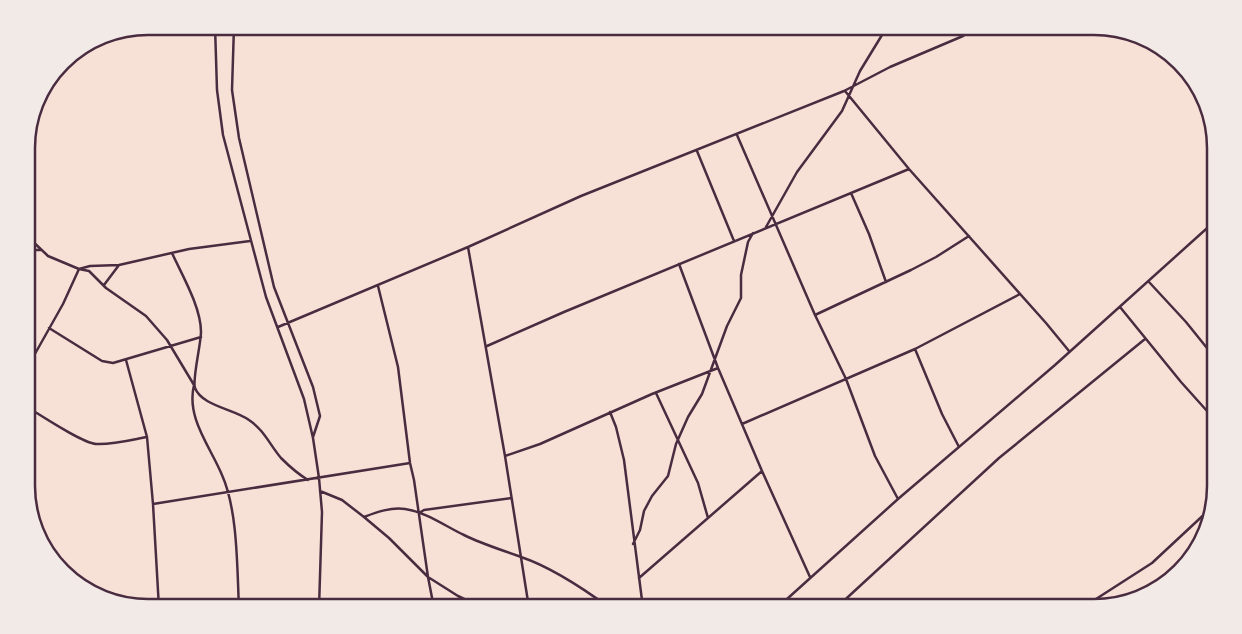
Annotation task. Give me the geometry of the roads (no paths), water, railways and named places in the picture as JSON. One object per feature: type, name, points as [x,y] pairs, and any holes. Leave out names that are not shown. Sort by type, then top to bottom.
[{"type":"street","points":[[215,35],[217,90],[223,135],[266,298],[304,399],[313,438],[320,478],[322,556],[320,599]]},
{"type":"street","points":[[234,35],[232,90],[238,138],[274,287],[307,367],[318,406],[320,416],[313,438]]},
{"type":"street","points":[[765,228],[797,172],[842,110],[860,71],[882,35]]},
{"type":"street","points":[[278,327],[378,286],[581,196],[844,90],[890,67],[965,35]]},
{"type":"street","points":[[844,90],[909,169],[1069,351]]},
{"type":"street","points":[[737,134],[846,379],[876,456],[898,499]]},
{"type":"street","points":[[697,150],[734,241]]},
{"type":"street","points":[[486,346],[752,233],[909,169]]},
{"type":"street","points":[[851,193],[869,234],[886,282]]},
{"type":"street","points":[[787,599],[898,499],[1120,307],[1207,228]]},
{"type":"street","points":[[634,544],[640,530],[644,511],[652,496],[668,476],[678,439],[702,394],[727,326],[742,296],[741,275],[748,242],[752,233]]},
{"type":"street","points":[[816,315],[936,258],[969,236]]},
{"type":"street","points":[[79,269],[90,266],[119,265],[189,249],[250,242]]},
{"type":"street","points":[[35,244],[51,258],[89,271],[104,285],[146,316],[167,340],[202,399],[234,412],[256,425],[281,458],[308,480]]},
{"type":"street","points":[[468,247],[505,456],[528,599]]},
{"type":"street","points":[[35,250],[41,250]]},
{"type":"street","points":[[172,253],[196,307],[201,324],[201,336],[191,399],[195,420],[222,475],[227,493],[234,530],[238,599]]},
{"type":"street","points":[[679,264],[718,368],[810,577]]},
{"type":"street","points":[[104,285],[119,265]]},
{"type":"street","points":[[35,353],[63,304],[79,269]]},
{"type":"street","points":[[1148,282],[1186,322],[1207,348]]},
{"type":"street","points":[[378,286],[398,367],[410,464],[432,599]]},
{"type":"street","points":[[742,424],[915,349],[1020,294]]},
{"type":"street","points":[[1120,307],[1207,411]]},
{"type":"street","points":[[49,328],[102,360],[113,363],[171,347],[201,336]]},
{"type":"street","points":[[846,599],[999,458],[1145,339]]},
{"type":"street","points":[[915,349],[942,414],[959,447]]},
{"type":"street","points":[[126,360],[147,437],[158,599]]},
{"type":"street","points":[[505,456],[540,444],[610,412],[718,368]]},
{"type":"street","points":[[656,393],[698,483],[708,518]]},
{"type":"street","points":[[35,412],[93,444],[147,437]]},
{"type":"street","points":[[610,412],[616,427],[624,460],[642,599]]},
{"type":"street","points":[[153,504],[410,464]]},
{"type":"street","points":[[639,578],[762,471]]},
{"type":"street","points":[[320,491],[342,500],[388,538],[428,577],[464,599]]},
{"type":"street","points":[[419,513],[424,510],[511,498]]},
{"type":"street","points":[[364,517],[397,508],[419,513],[465,536],[500,551],[521,557],[570,580],[597,599]]},
{"type":"street","points":[[1096,599],[1156,559],[1203,516]]}]
